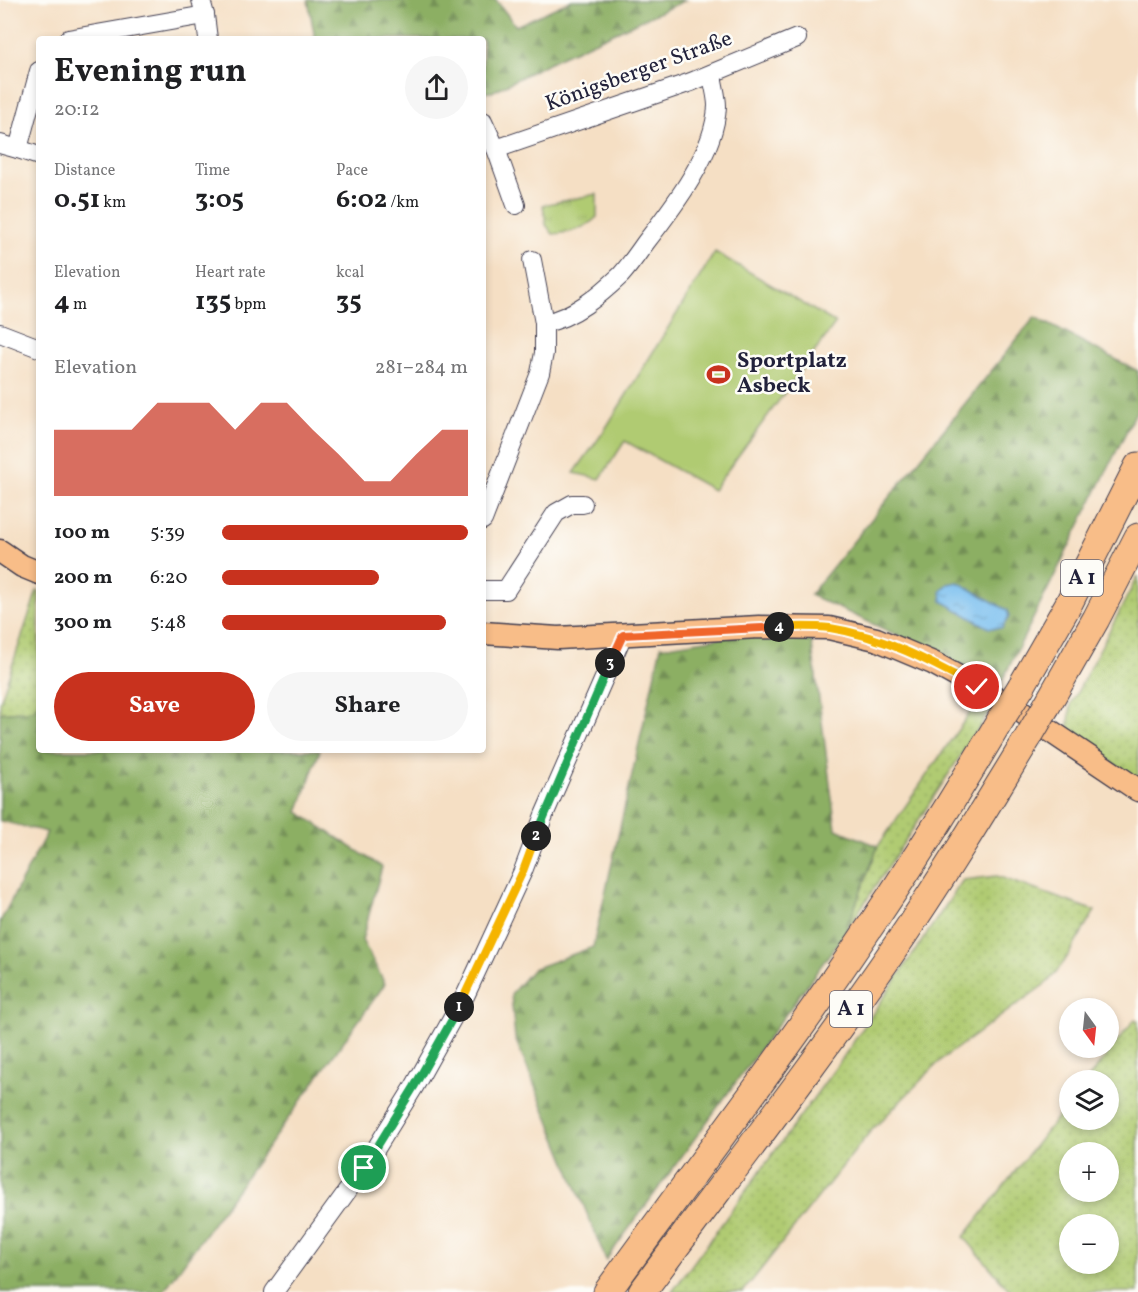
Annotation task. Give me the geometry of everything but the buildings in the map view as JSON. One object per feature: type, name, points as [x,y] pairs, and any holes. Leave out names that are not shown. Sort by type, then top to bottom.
[{"type":"highway","name":"A 1","points":[[607,1292],[865,935],[944,814],[1022,687],[1068,605],[1138,466]]},
{"type":"highway","name":"A 1","points":[[642,1292],[790,1094],[889,957],[947,870],[1046,707],[1096,619],[1138,537]]},
{"type":"main road","points":[[0,551],[22,566],[36,572]]},
{"type":"main road","points":[[486,633],[558,638],[759,627],[830,628],[876,639],[933,663],[1022,712],[1138,790]]},
{"type":"street","points":[[81,36],[203,8],[208,36]]},
{"type":"street","name":"Königsberger Straße","points":[[495,148],[712,74],[797,38]]},
{"type":"street","points":[[544,323],[554,321],[576,310],[622,274],[675,206],[711,136],[717,105],[712,74]]},
{"type":"street","points":[[36,79],[9,147],[36,155]]},
{"type":"street","points":[[486,128],[516,204]]},
{"type":"street","points":[[486,512],[540,373],[544,353],[544,323],[532,260]]},
{"type":"street","points":[[0,333],[36,347]]},
{"type":"street","points":[[486,590],[506,591],[556,513],[572,504],[583,504]]},
{"type":"street","points":[[274,1292],[364,1168],[414,1087],[466,994],[523,871],[544,815],[623,635]]},
{"type":"green space","points":[[308,0],[496,0],[516,26],[572,0],[686,0],[554,60],[492,92],[486,92],[486,36],[314,36]]},
{"type":"green space","points":[[597,194],[597,217],[587,225],[553,234],[546,225],[543,205]]},
{"type":"green space","name":"Sportplatz Asbeck","points":[[715,252],[836,323],[713,490],[625,441],[600,479],[574,473],[604,431]]},
{"type":"green space","points":[[1035,317],[1138,371],[1138,408],[998,689],[899,636],[810,595]]},
{"type":"green space","points":[[1138,576],[1138,781],[1068,730],[1071,704]]},
{"type":"green space","points":[[36,594],[36,708],[35,710],[0,713],[0,702]]},
{"type":"green space","points":[[737,635],[811,638],[836,829],[878,846],[845,933],[606,1260],[515,1038],[511,994],[533,969],[593,947],[661,646]]},
{"type":"green space","points":[[36,706],[36,753],[319,753],[298,812],[382,867],[362,940],[385,984],[163,1292],[0,1292],[0,922],[47,832],[0,821],[0,713],[34,710]]},
{"type":"green space","points":[[989,707],[991,709],[845,933],[878,846],[971,711],[975,713]]},
{"type":"green space","points":[[997,876],[1095,911],[1064,962],[1048,982],[942,1059],[869,1133],[743,1292],[672,1292],[842,1059],[963,880]]},
{"type":"green space","points":[[1135,1019],[1138,1021],[1138,1292],[1011,1292],[964,1237],[1059,1115],[1059,1130],[1119,1130],[1119,1070],[1095,1070],[1104,1058],[1119,1058],[1119,1039]]},
{"type":"water","points":[[958,582],[1007,610],[1009,617],[1002,628],[989,628],[942,601],[941,591],[948,584]]},
{"type":"place","name":"Sportplatz Asbeck","points":[[719,374]]},
{"type":"route","points":[[364,1168],[414,1087],[466,994],[523,871],[544,815],[623,635],[759,627],[830,628],[876,639],[933,663],[977,687]]}]
